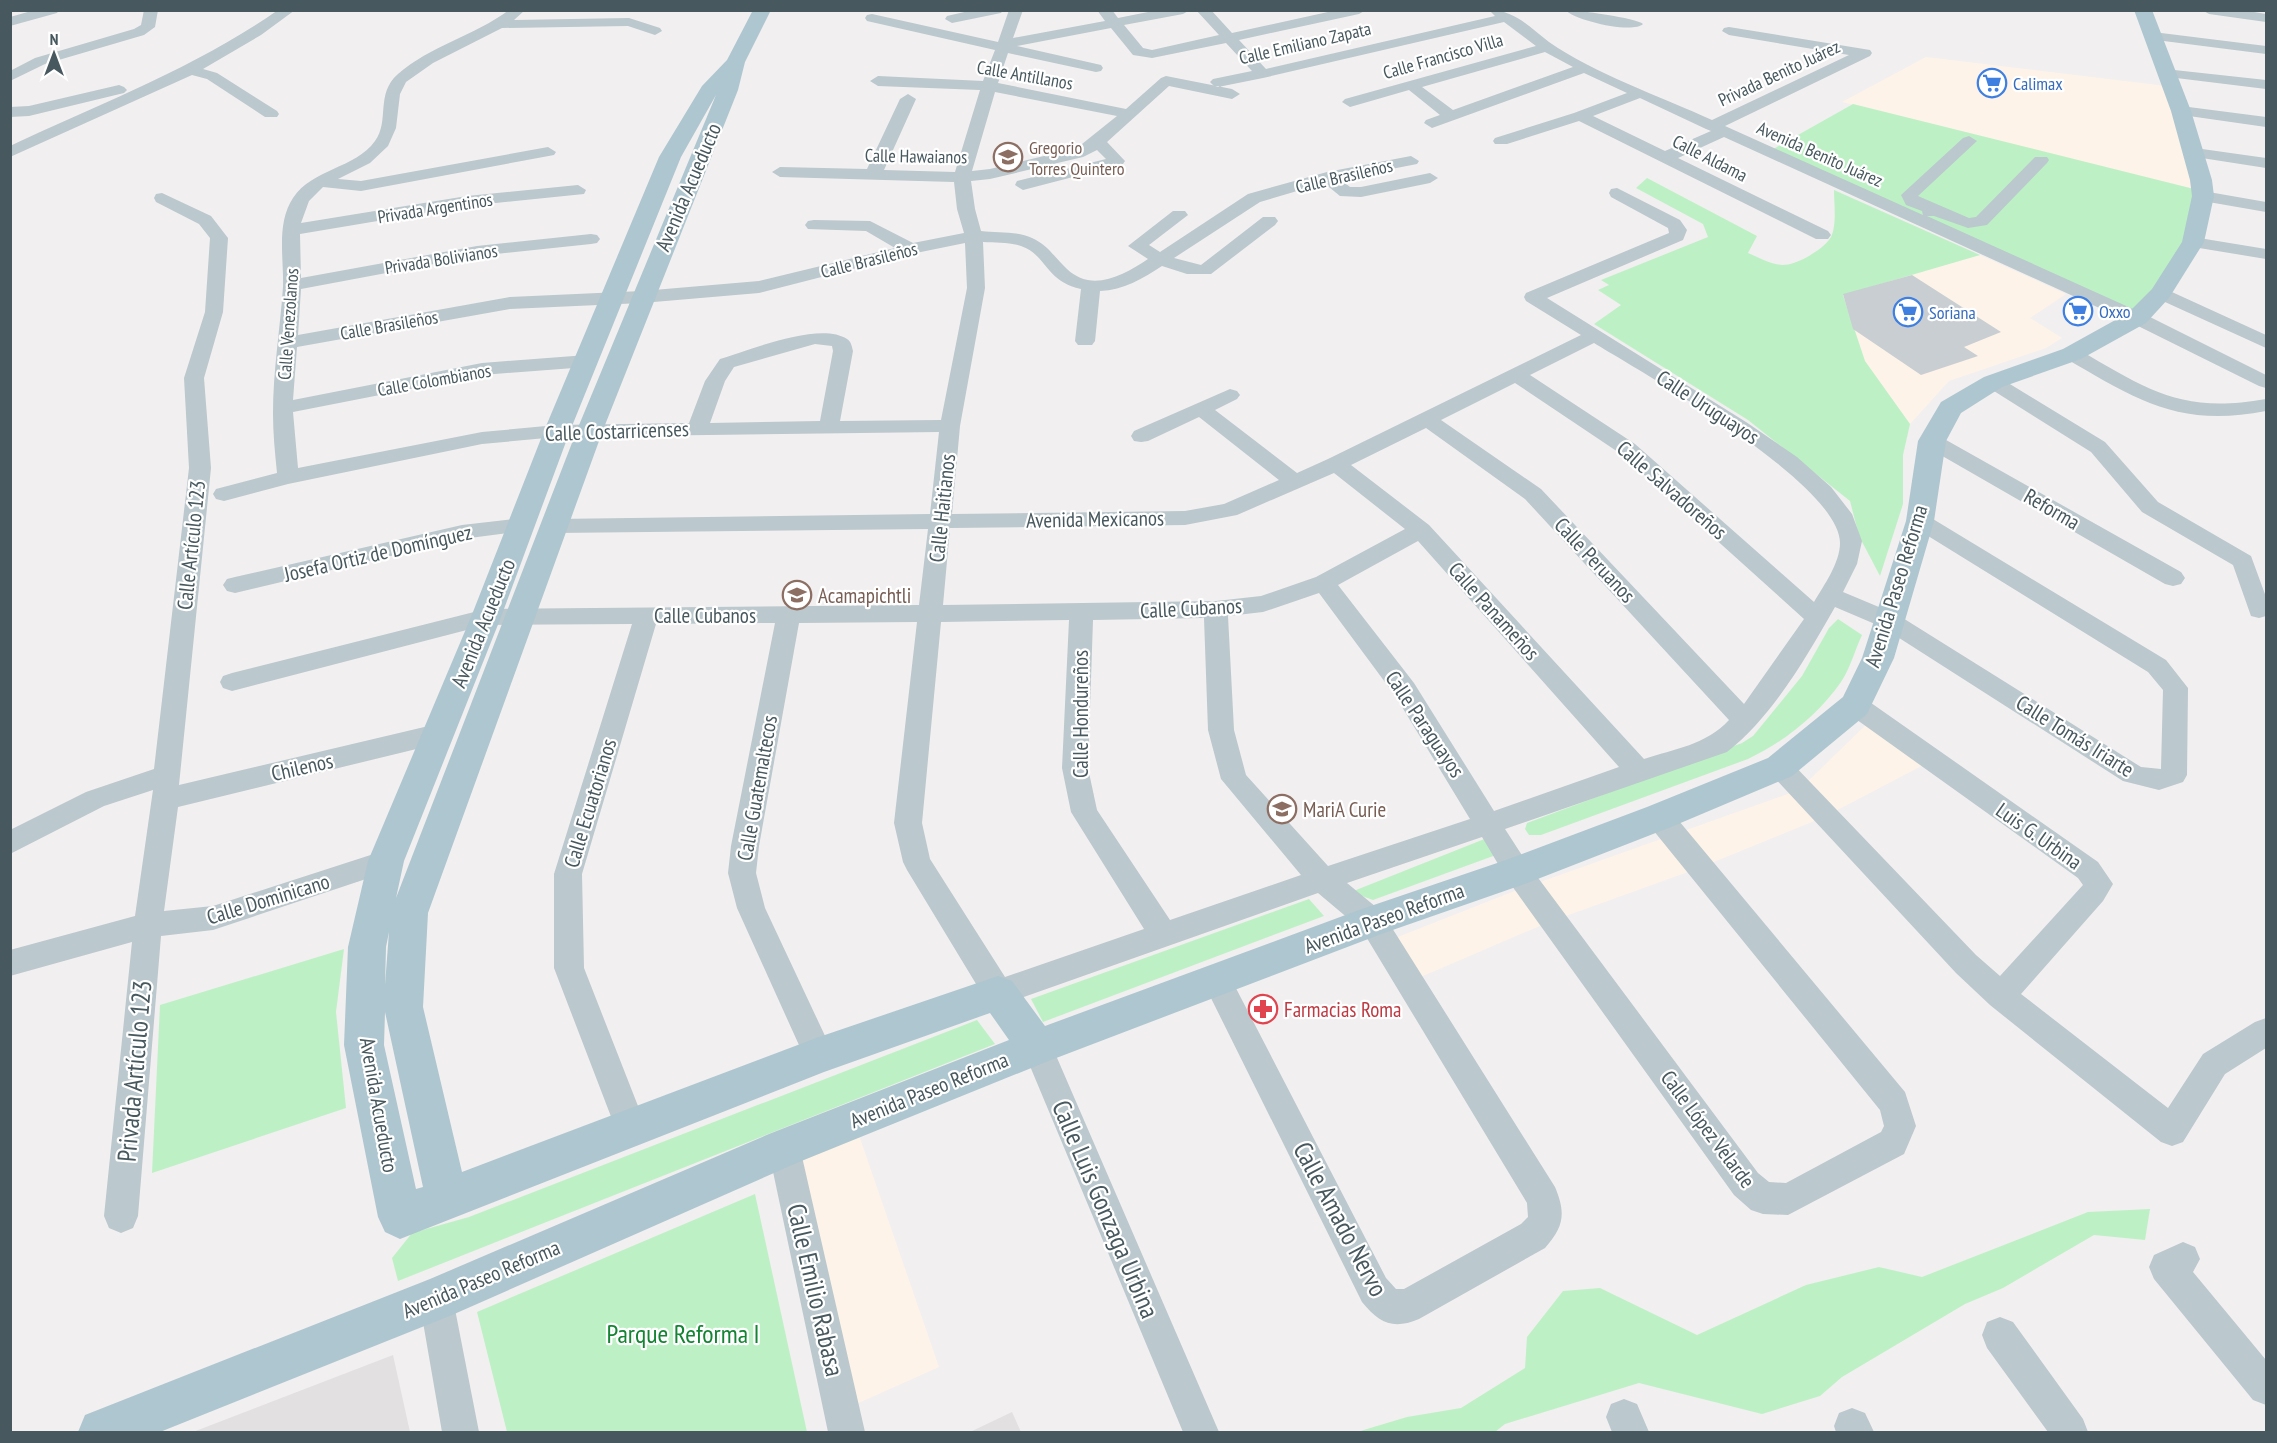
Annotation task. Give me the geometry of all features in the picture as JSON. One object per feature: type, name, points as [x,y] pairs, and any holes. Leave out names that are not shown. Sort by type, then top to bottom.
[{"type":"main road","name":"Avenida Acueducto","points":[[628,297],[587,361],[386,861],[367,947],[364,1045],[400,1217],[447,1199],[404,1007],[409,913],[590,430],[670,157],[709,90],[735,62],[762,10]]},
{"type":"main road","name":"Avenida Paseo Reforma","points":[[102,1432],[436,1299],[784,1148],[1037,1047],[1216,978],[1517,871],[1780,768],[1855,705],[1878,657],[1920,521],[1932,441],[1950,408],[1993,382],[2072,354],[2137,318],[2162,293],[2193,242],[2203,196],[2195,153],[2143,10]]},
{"type":"main road","points":[[447,1199],[819,1055],[998,993]]},
{"type":"main road","name":"Calle Luis Gonzaga Urbina","points":[[998,993],[1037,1047]]},
{"type":"street","points":[[10,22],[52,10]]},
{"type":"street","points":[[10,77],[46,59],[139,32],[148,27],[151,10]]},
{"type":"street","points":[[10,152],[145,89],[192,70],[248,39],[288,10]]},
{"type":"street","points":[[502,24],[518,10]]},
{"type":"street","points":[[952,19],[996,10]]},
{"type":"street","name":"Calle Haitianos","points":[[998,993],[917,862],[908,823],[950,426],[976,288],[974,236],[966,209],[962,177],[988,86],[1016,10]]},
{"type":"street","points":[[1104,10],[1138,52],[1143,54],[1230,39],[1359,10]]},
{"type":"street","points":[[1003,47],[1183,10]]},
{"type":"street","points":[[1203,10],[1263,74]]},
{"type":"street","points":[[1572,10],[1588,18],[1636,24]]},
{"type":"street","points":[[2209,10],[2266,18]]},
{"type":"street","name":"Avenida Benito Juárez","points":[[1501,14],[1547,47],[1585,68],[2137,318],[2266,382]]},
{"type":"street","name":"Calle Emiliano Zapata","points":[[1218,82],[1263,74],[1501,14]]},
{"type":"street","points":[[872,18],[1096,68]]},
{"type":"street","points":[[502,24],[629,22],[655,31]]},
{"type":"street","name":"Calle Venezolanos","points":[[288,477],[283,408],[292,285],[294,212],[303,196],[321,182],[369,157],[384,141],[392,89],[402,78],[425,63],[502,24]]},
{"type":"street","name":"Privada Benito Juárez","points":[[1718,129],[1865,54],[1863,51],[1729,31]]},
{"type":"street","points":[[2153,36],[2266,50]]},
{"type":"street","name":"Calle Francisco Villa","points":[[1350,102],[1547,47]]},
{"type":"street","points":[[1432,123],[1585,68]]},
{"type":"street","points":[[192,70],[212,76],[271,114]]},
{"type":"street","points":[[2165,73],[2266,85]]},
{"type":"street","name":"Calle Antillanos","points":[[878,81],[988,86],[1128,114]]},
{"type":"street","name":"Calle Hawaianos","points":[[780,172],[962,177],[990,174],[1083,152],[1098,142],[1166,81],[1232,94]]},
{"type":"street","points":[[1413,85],[1418,92],[1451,116]]},
{"type":"street","points":[[10,112],[29,111],[117,90],[145,89]]},
{"type":"street","points":[[1501,141],[1580,116],[1640,93]]},
{"type":"street","points":[[873,175],[908,99]]},
{"type":"street","points":[[2181,111],[2266,122]]},
{"type":"street","name":"Calle Aldama","points":[[1580,116],[1822,236]]},
{"type":"street","points":[[1666,157],[1718,129]]},
{"type":"street","points":[[1969,141],[1909,195],[1912,201],[1960,221],[1975,223],[1981,221],[2041,160]]},
{"type":"street","points":[[1023,185],[1117,162],[1098,142]]},
{"type":"street","points":[[321,182],[361,186],[548,152]]},
{"type":"street","points":[[2195,153],[2266,163]]},
{"type":"street","name":"Calle Brasileños","points":[[286,343],[510,303],[759,287],[910,249],[974,236],[1024,240],[1038,248],[1061,274],[1073,282],[1091,286],[1112,285],[1132,277],[1254,198],[1327,177],[1411,161]]},
{"type":"street","points":[[1327,177],[1346,192],[1431,178]]},
{"type":"street","name":"Privada Argentinos","points":[[293,230],[467,201],[578,190]]},
{"type":"street","name":"Calle Uruguayos","points":[[1617,193],[1674,224],[1678,230],[1677,236],[1533,297],[1714,408],[1801,471],[1833,503],[1846,523],[1851,546],[1825,607]]},
{"type":"street","points":[[2203,196],[2266,207]]},
{"type":"street","name":"Calle Artículo 123","points":[[148,926],[166,787],[200,468],[194,378],[214,312],[219,238],[206,220],[162,198]]},
{"type":"street","points":[[1916,219],[1933,210]]},
{"type":"street","points":[[1179,215],[1137,246],[1159,259],[1193,271],[1205,270],[1269,221]]},
{"type":"street","points":[[814,225],[870,226],[910,249]]},
{"type":"street","name":"Privada Bolivianos","points":[[292,285],[477,251],[591,239]]},
{"type":"street","points":[[2193,242],[2266,254]]},
{"type":"street","points":[[1085,341],[1091,286]]},
{"type":"street","points":[[2162,293],[2266,342]]},
{"type":"street","name":"Avenida Mexicanos","points":[[555,526],[1185,518],[1229,510],[1336,464],[1594,335]]},
{"type":"street","points":[[697,429],[715,381],[728,363],[814,339],[829,339],[840,343],[843,351],[829,427]]},
{"type":"street","points":[[2072,354],[2149,397],[2187,406],[2222,410],[2266,405]]},
{"type":"street","name":"Calle Colombianos","points":[[283,408],[482,369],[587,361]]},
{"type":"street","name":"Calle Salvadoreños","points":[[1515,374],[1628,448],[1825,607],[1890,621]]},
{"type":"street","points":[[1993,382],[2098,447],[2150,507],[2243,561],[2259,610]]},
{"type":"street","points":[[1141,436],[1230,395]]},
{"type":"street","points":[[1202,409],[1295,482]]},
{"type":"street","name":"Calle Peruanos","points":[[1427,419],[1533,494],[1745,721]]},
{"type":"street","name":"Calle Costarricenses","points":[[224,494],[288,477],[482,438],[590,430],[950,426]]},
{"type":"street","name":"Reforma","points":[[1932,441],[2172,578]]},
{"type":"street","name":"Calle Panameños","points":[[1336,464],[1421,530],[1638,771]]},
{"type":"street","name":"Calle Tomás Iriarte","points":[[1890,621],[2132,774],[2149,780],[2165,780],[2174,774],[2176,688],[2168,676],[2157,666],[1920,521]]},
{"type":"street","name":"Josefa Ortiz de Domínguez","points":[[235,585],[462,532],[522,525]]},
{"type":"street","name":"Calle Cubanos","points":[[232,682],[486,617],[931,615],[1216,609],[1263,604],[1324,583],[1421,530]]},
{"type":"street","name":"Calle Paraguayos","points":[[1324,583],[1405,690],[1491,825],[1517,871]]},
{"type":"street","points":[[998,993],[1322,879],[1491,825],[1638,771],[1721,744],[1745,721],[1825,607]]},
{"type":"street","name":"Calle Amado Nervo","points":[[1216,609],[1221,730],[1234,779],[1322,879],[1372,921],[1543,1199],[1545,1223],[1533,1236],[1407,1307],[1388,1306],[1374,1290],[1216,978]]},
{"type":"street","name":"Calle Hondureños","points":[[1081,612],[1075,768],[1084,812],[1164,936]]},
{"type":"street","name":"Calle Guatemaltecos","points":[[789,614],[745,846],[742,873],[751,908],[819,1055]]},
{"type":"street","name":"Calle Ecuatorianos","points":[[631,1129],[569,968],[568,874],[647,615]]},
{"type":"street","name":"Luis G. Urbina","points":[[1855,705],[2088,870],[2099,884],[2001,996]]},
{"type":"street","name":"Chilenos","points":[[10,843],[95,799],[437,734]]},
{"type":"street","points":[[1780,768],[1966,964],[2001,996],[2172,1131],[2214,1064],[2266,1032]]},
{"type":"street","name":"Calle López Velarde","points":[[1517,871],[1746,1184],[1763,1198],[1788,1199],[1893,1143],[1900,1126],[1894,1103],[1659,817]]},
{"type":"street","name":"Calle Dominicano","points":[[10,963],[148,926],[213,918],[386,861]]},
{"type":"street","name":"Privada Artículo 123","points":[[121,1216],[148,926]]},
{"type":"street","name":"Calle Luis Gonzaga Urbina","points":[[1037,1047],[1201,1432]]},
{"type":"street","name":"Calle Emilio Rabasa","points":[[784,1148],[848,1432]]},
{"type":"street","points":[[2183,1259],[2166,1267],[2266,1387]]},
{"type":"street","points":[[436,1299],[461,1432]]},
{"type":"street","points":[[2000,1335],[2070,1432]]},
{"type":"shaded area","points":[[1926,57],[2166,86],[2194,189],[1842,102]]},
{"type":"shaded area","points":[[1980,255],[2066,294],[2030,318],[2062,338],[2046,348],[1949,381],[1910,424],[1865,362],[1843,294]]},
{"type":"shaded area","points":[[1873,718],[1931,761],[1824,817],[1699,868],[1549,922],[1402,985],[1380,944],[1512,892],[1799,790]]},
{"type":"shaded area","points":[[854,1121],[939,1367],[843,1410],[784,1148]]},
{"type":"shaded area","points":[[393,1355],[410,1432],[193,1432]]},
{"type":"shaded area","points":[[1012,1412],[1021,1432],[970,1432]]},
{"type":"green space","points":[[1853,104],[2202,191],[2193,242],[2137,318],[1768,152]]},
{"type":"green space","points":[[1647,178],[1757,236],[1748,253],[1778,265],[1800,261],[1829,240],[1834,226],[1834,190],[1980,255],[1843,295],[1865,361],[1910,424],[1903,455],[1903,504],[1880,576],[1859,536],[1850,501],[1748,420],[1594,324],[1621,305],[1598,290],[1609,285],[1601,280],[1708,237],[1703,224],[1636,188]]},
{"type":"green space","points":[[1838,619],[1862,635],[1850,665],[1841,682],[1822,706],[1787,736],[1748,759],[1541,835],[1529,835],[1525,829],[1527,823],[1742,743],[1753,736],[1802,676],[1829,628]]},
{"type":"green space","points":[[1492,836],[1496,855],[1373,900],[1351,892]]},
{"type":"green space","points":[[1309,899],[1324,916],[1043,1022],[1031,999]]},
{"type":"green space","points":[[344,949],[336,1012],[346,1108],[152,1173],[160,1005]]},
{"type":"green space","points":[[977,1020],[995,1044],[398,1281],[392,1258],[412,1233],[469,1217]]},
{"type":"green space","name":"Parque Reforma I","points":[[755,1194],[807,1432],[507,1432],[477,1312]]},
{"type":"green space","points":[[2150,1209],[2145,1240],[2094,1235],[2003,1288],[1965,1304],[1842,1377],[1820,1396],[1762,1414],[1639,1383],[1505,1424],[1495,1432],[1357,1432],[1407,1417],[1461,1408],[1525,1368],[1527,1337],[1563,1291],[1600,1288],[1697,1335],[1806,1285],[1879,1267],[1922,1277],[2088,1212]]},
{"type":"building","name":"Soriana","points":[[1912,275],[2001,332],[1964,347],[1978,356],[1921,375],[1853,329],[1843,294]]},
{"type":"place","name":"Calimax","points":[[1992,83]]},
{"type":"place","name":"Gregorio Torres Quintero","points":[[1008,157]]},
{"type":"place","name":"Oxxo","points":[[2078,311]]},
{"type":"place","name":"Soriana","points":[[1908,312]]},
{"type":"place","name":"Acamapichtli","points":[[797,595]]},
{"type":"place","name":"MariA Curie","points":[[1282,809]]},
{"type":"place","name":"Farmacias Roma","points":[[1263,1009]]}]
